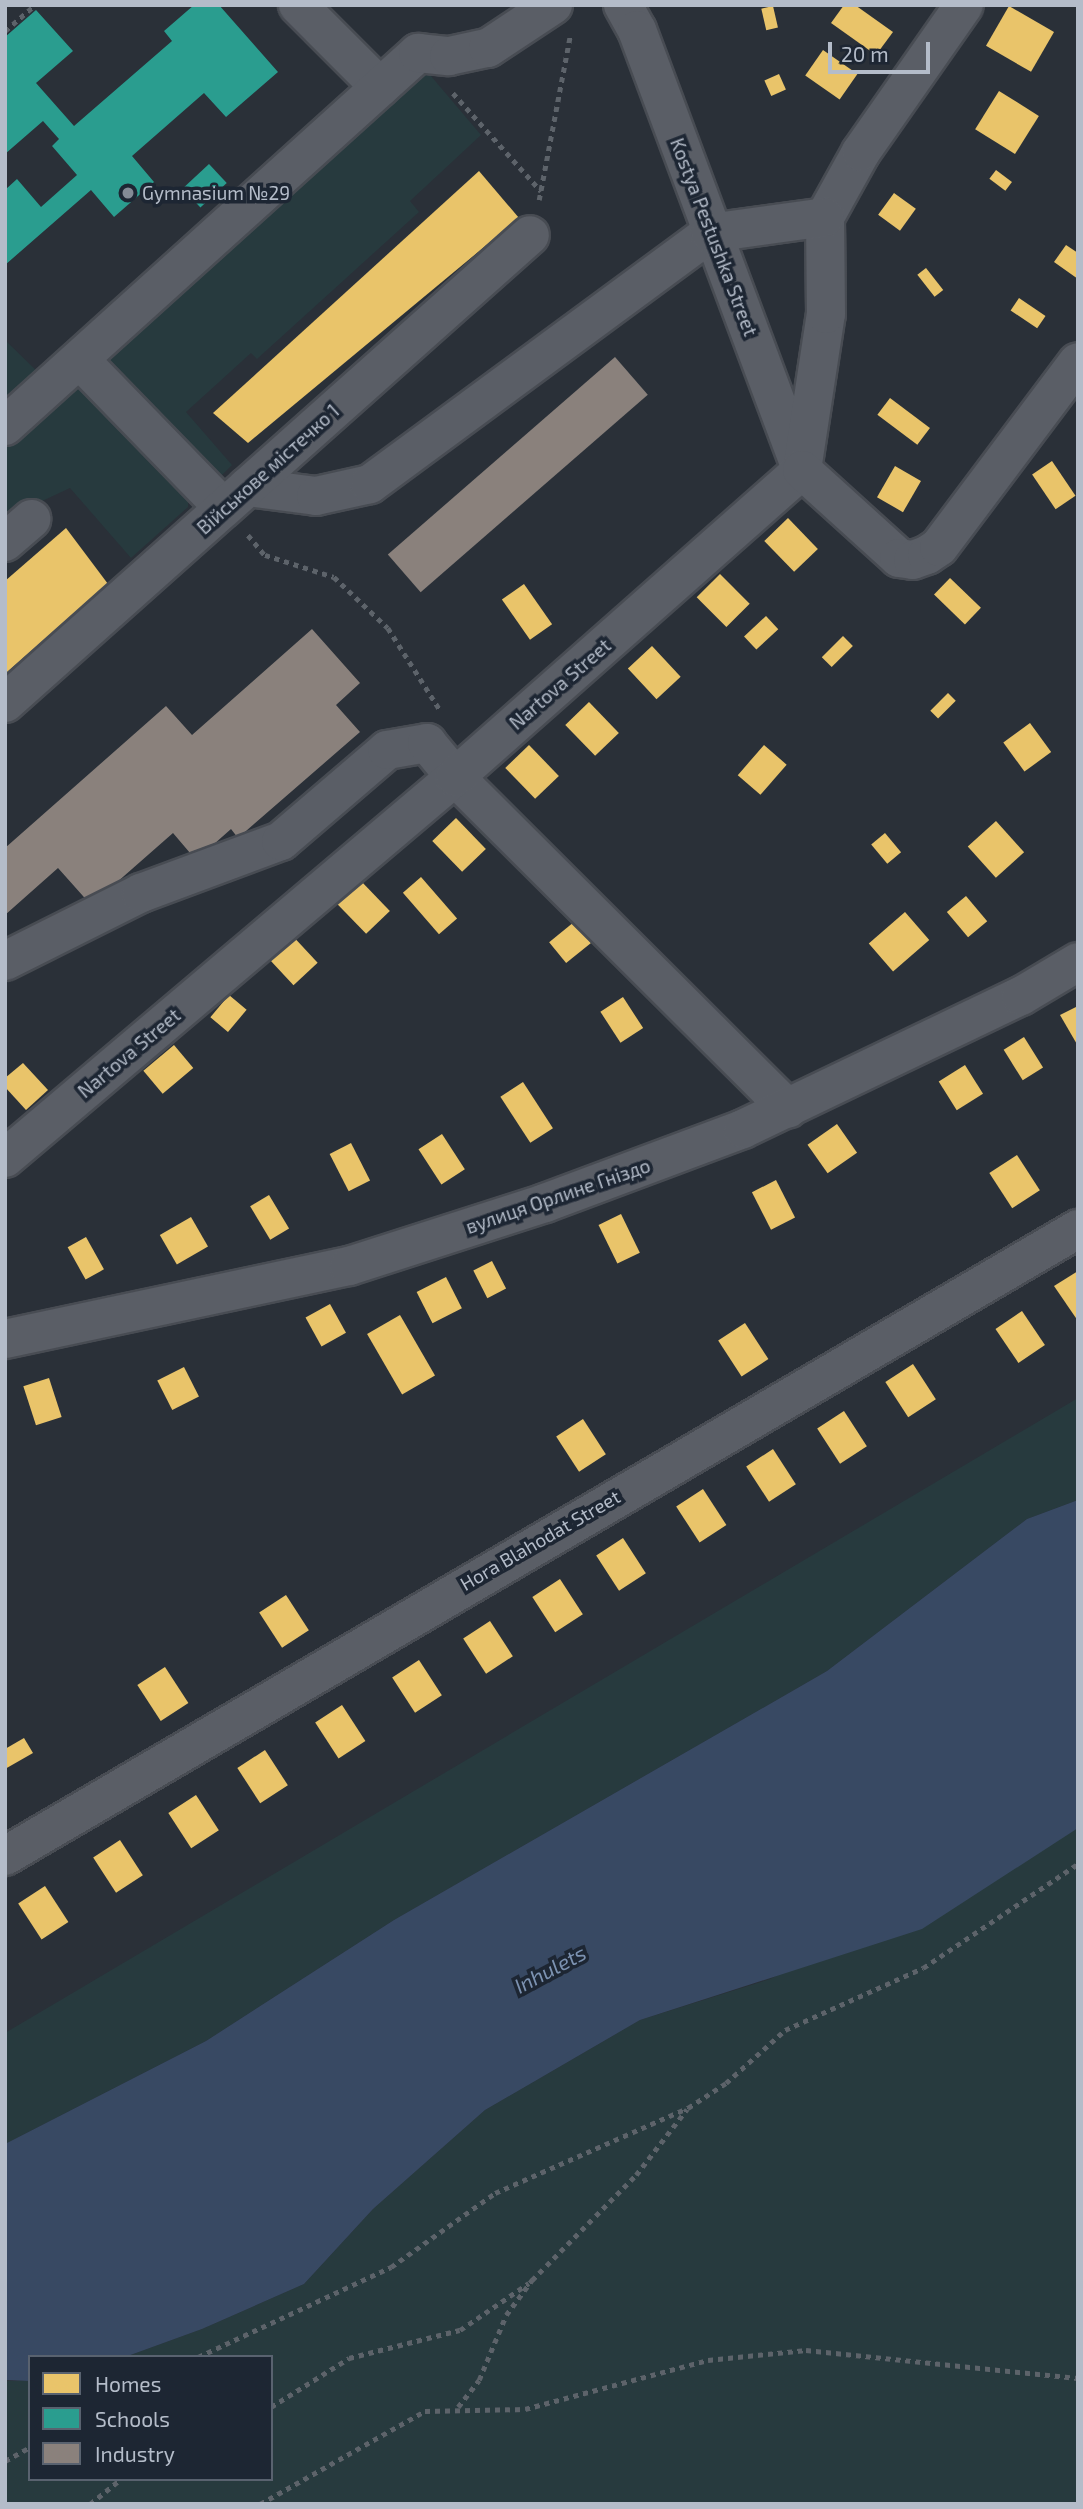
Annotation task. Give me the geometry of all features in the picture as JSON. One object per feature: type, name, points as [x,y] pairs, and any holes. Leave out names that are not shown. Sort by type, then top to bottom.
[{"type":"street","points":[[298,5],[380,87]]},
{"type":"street","name":"Kostya Pestushka Street","points":[[622,5],[636,30],[710,233],[802,470]]},
{"type":"street","points":[[964,5],[861,152],[825,217],[826,314],[802,470],[899,558],[913,560],[927,555],[939,547],[1078,362]]},
{"type":"street","points":[[5,426],[418,53],[449,56],[488,48],[562,19]]},
{"type":"street","points":[[80,360],[235,497],[316,496],[370,484],[710,233],[825,217]]},
{"type":"street","name":"Військове містечко 1","points":[[5,703],[530,234]]},
{"type":"street","name":"Nartova Street","points":[[5,1158],[455,777],[802,470]]},
{"type":"street","points":[[5,961],[141,893],[281,841],[387,750],[427,743],[455,777],[788,1109]]},
{"type":"street","name":"вулиця Орлине Гніздо","points":[[5,1339],[349,1266],[545,1203],[788,1109],[1021,996],[1078,962]]},
{"type":"street","name":"Hora Blahodat Street","points":[[5,1856],[1078,1228]]},
{"type":"path","points":[[5,31],[35,5]]},
{"type":"path","points":[[530,234],[541,191],[562,19]]},
{"type":"path","points":[[418,53],[541,191]]},
{"type":"path","points":[[235,497],[265,555],[334,576],[388,628],[438,700],[441,713]]},
{"type":"path","points":[[202,2355],[391,2267],[495,2193],[688,2108],[726,2083],[785,2030],[923,1968],[1078,1864]]},
{"type":"path","points":[[457,2408],[479,2380],[506,2315],[532,2280],[636,2175],[688,2108]]},
{"type":"path","points":[[273,2406],[349,2358],[460,2330],[532,2280]]},
{"type":"path","points":[[260,2504],[425,2411],[457,2408],[525,2409],[708,2360],[806,2350],[1078,2378]]},
{"type":"path","points":[[5,2461],[28,2448]]},
{"type":"path","points":[[90,2504],[119,2481]]},
{"type":"green space","points":[[425,69],[481,135],[410,201],[419,212],[257,359],[251,353],[186,412],[232,465],[220,477],[102,359]]},
{"type":"green space","points":[[5,340],[47,381],[5,416]]},
{"type":"green space","points":[[75,382],[188,488],[188,507],[131,558],[70,488],[25,509],[5,526],[5,442]]},
{"type":"green space","points":[[1078,1398],[1078,1500],[1027,1519],[827,1671],[394,1920],[206,2041],[5,2144],[5,2033]]},
{"type":"green space","points":[[1078,1828],[1078,2504],[5,2504],[5,2381],[28,2381],[28,2481],[273,2481],[273,2355],[130,2355],[202,2329],[304,2284],[373,2209],[485,2110],[640,2020],[770,1979]]},
{"type":"water","name":"Inhulets","points":[[1078,1500],[1078,1828],[922,1929],[640,2020],[485,2110],[373,2209],[304,2284],[202,2329],[130,2355],[28,2355],[28,2381],[5,2380],[5,2144],[206,2041],[394,1920],[827,1671],[1027,1519]]},
{"type":"building: Homes","points":[[844,5],[855,5],[893,32],[876,55],[831,23]]},
{"type":"building: Homes","points":[[773,6],[778,27],[766,30],[761,9]]},
{"type":"building: Homes","points":[[1009,6],[1054,32],[1031,72],[986,46]]},
{"type":"building: Homes","points":[[823,50],[857,74],[840,99],[805,75]]},
{"type":"building: Homes","points":[[779,74],[786,90],[771,96],[764,81]]},
{"type":"building: Homes","points":[[999,91],[1039,116],[1015,154],[975,129]]},
{"type":"building: Homes","points":[[996,170],[1012,182],[1005,191],[989,179]]},
{"type":"building: Homes","points":[[479,171],[519,218],[248,443],[213,413]]},
{"type":"building: Homes","points":[[894,193],[916,209],[900,231],[878,215]]},
{"type":"building: Homes","points":[[1066,245],[1078,253],[1078,279],[1054,262]]},
{"type":"building: Homes","points":[[926,268],[943,290],[935,297],[917,275]]},
{"type":"building: Homes","points":[[1019,298],[1046,316],[1037,328],[1011,310]]},
{"type":"building: Homes","points":[[890,398],[930,428],[917,445],[877,415]]},
{"type":"building: Homes","points":[[1052,461],[1075,496],[1056,509],[1032,474]]},
{"type":"building: Homes","points":[[895,466],[921,481],[903,512],[877,497]]},
{"type":"building: Homes","points":[[788,518],[818,549],[794,572],[764,541]]},
{"type":"building: Homes","points":[[66,528],[108,584],[5,674],[5,581]]},
{"type":"building: Homes","points":[[720,574],[750,604],[726,627],[697,597]]},
{"type":"building: Homes","points":[[950,578],[981,608],[965,624],[934,595]]},
{"type":"building: Homes","points":[[524,584],[552,624],[530,640],[502,599]]},
{"type":"building: Homes","points":[[766,616],[778,629],[756,650],[744,636]]},
{"type":"building: Homes","points":[[843,636],[853,646],[832,667],[822,657]]},
{"type":"building: Homes","points":[[652,646],[681,677],[657,699],[628,669]]},
{"type":"building: Homes","points":[[948,693],[956,701],[938,718],[930,711]]},
{"type":"building: Homes","points":[[589,702],[619,733],[595,756],[565,725]]},
{"type":"building: Homes","points":[[1030,723],[1051,752],[1024,772],[1003,742]]},
{"type":"building: Homes","points":[[529,745],[559,776],[535,799],[505,768]]},
{"type":"building: Homes","points":[[764,745],[787,765],[760,795],[738,775]]},
{"type":"building: Homes","points":[[456,818],[486,849],[462,872],[432,841]]},
{"type":"building: Homes","points":[[996,821],[1024,852],[996,878],[968,846]]},
{"type":"building: Homes","points":[[885,833],[901,852],[887,864],[871,845]]},
{"type":"building: Homes","points":[[421,877],[457,919],[439,934],[403,893]]},
{"type":"building: Homes","points":[[360,880],[390,911],[366,934],[336,903]]},
{"type":"building: Homes","points":[[966,896],[987,921],[968,937],[947,912]]},
{"type":"building: Homes","points":[[905,912],[929,940],[893,971],[869,943]]},
{"type":"building: Homes","points":[[574,922],[591,943],[566,963],[549,942]]},
{"type":"building: Homes","points":[[289,932],[318,963],[294,985],[265,955]]},
{"type":"building: Homes","points":[[229,995],[247,1010],[228,1032],[210,1017]]},
{"type":"building: Homes","points":[[623,997],[643,1028],[621,1043],[600,1012]]},
{"type":"building: Homes","points":[[1078,1006],[1078,1046],[1060,1015]]},
{"type":"building: Homes","points":[[1024,1037],[1043,1068],[1023,1080],[1004,1050]]},
{"type":"building: Homes","points":[[174,1045],[193,1068],[163,1094],[143,1071]]},
{"type":"building: Homes","points":[[23,1063],[48,1090],[26,1110],[5,1087],[5,1078]]},
{"type":"building: Homes","points":[[965,1065],[983,1094],[957,1110],[939,1081]]},
{"type":"building: Homes","points":[[523,1082],[553,1128],[530,1143],[500,1097]]},
{"type":"building: Homes","points":[[837,1124],[857,1153],[828,1173],[808,1145]]},
{"type":"building: Homes","points":[[442,1134],[465,1169],[441,1184],[419,1149]]},
{"type":"building: Homes","points":[[351,1143],[370,1180],[349,1191],[330,1154]]},
{"type":"building: Homes","points":[[1017,1155],[1040,1190],[1012,1208],[989,1173]]},
{"type":"building: Homes","points":[[776,1180],[795,1217],[771,1230],[752,1192]]},
{"type":"building: Homes","points":[[269,1195],[289,1228],[270,1240],[250,1206]]},
{"type":"building: Homes","points":[[621,1214],[640,1253],[617,1264],[599,1225]]},
{"type":"building: Homes","points":[[191,1217],[208,1246],[177,1264],[160,1235]]},
{"type":"building: Homes","points":[[86,1237],[104,1269],[86,1280],[68,1247]]},
{"type":"building: Homes","points":[[492,1261],[506,1289],[487,1298],[473,1271]]},
{"type":"building: Homes","points":[[1078,1271],[1078,1321],[1054,1286]]},
{"type":"building: Homes","points":[[446,1277],[462,1308],[432,1323],[417,1292]]},
{"type":"building: Homes","points":[[330,1304],[346,1333],[322,1346],[306,1318]]},
{"type":"building: Homes","points":[[1022,1311],[1045,1345],[1018,1363],[995,1329]]},
{"type":"building: Homes","points":[[400,1315],[435,1376],[402,1395],[367,1334]]},
{"type":"building: Homes","points":[[745,1323],[768,1359],[742,1376],[718,1340]]},
{"type":"building: Homes","points":[[913,1364],[936,1399],[908,1417],[885,1382]]},
{"type":"building: Homes","points":[[184,1367],[199,1396],[172,1410],[157,1381]]},
{"type":"building: Homes","points":[[49,1378],[62,1417],[36,1425],[23,1386]]},
{"type":"building: Homes","points":[[844,1411],[867,1446],[840,1464],[817,1428]]},
{"type":"building: Homes","points":[[583,1419],[606,1454],[579,1472],[556,1436]]},
{"type":"building: Homes","points":[[773,1449],[796,1484],[769,1502],[746,1466]]},
{"type":"building: Homes","points":[[703,1489],[726,1525],[700,1542],[676,1506]]},
{"type":"building: Homes","points":[[623,1538],[646,1573],[619,1591],[596,1555]]},
{"type":"building: Homes","points":[[560,1579],[583,1614],[555,1632],[532,1597]]},
{"type":"building: Homes","points":[[286,1595],[309,1630],[282,1648],[259,1612]]},
{"type":"building: Homes","points":[[490,1621],[513,1656],[486,1674],[463,1638]]},
{"type":"building: Homes","points":[[419,1660],[442,1695],[415,1713],[392,1677]]},
{"type":"building: Homes","points":[[165,1667],[188,1703],[161,1721],[137,1685]]},
{"type":"building: Homes","points":[[342,1705],[365,1741],[339,1758],[315,1722]]},
{"type":"building: Homes","points":[[24,1738],[33,1753],[5,1769],[5,1749]]},
{"type":"building: Homes","points":[[265,1750],[288,1785],[260,1803],[237,1768]]},
{"type":"building: Homes","points":[[196,1795],[219,1830],[191,1848],[168,1813]]},
{"type":"building: Homes","points":[[120,1840],[143,1875],[116,1893],[93,1857]]},
{"type":"building: Homes","points":[[45,1886],[68,1922],[42,1939],[18,1903]]},
{"type":"building: Schools","points":[[194,5],[219,5],[278,72],[226,117],[204,93],[132,156],[154,182],[114,217],[91,190],[5,265],[5,190],[17,179],[41,207],[77,175],[52,146],[59,139],[43,121],[5,154],[5,37],[36,10],[73,51],[36,83],[74,126],[172,41],[164,31]]},
{"type":"building: Schools","points":[[209,164],[227,183],[200,208],[183,189]]},
{"type":"building: Industry","points":[[615,357],[648,395],[421,592],[388,554]]},
{"type":"building: Industry","points":[[312,629],[360,683],[336,705],[360,732],[238,838],[231,829],[196,860],[173,833],[91,905],[58,868],[5,915],[5,848],[166,706],[192,735]]},
{"type":"place","name":"Gymnasium №29","points":[[128,193]]}]
